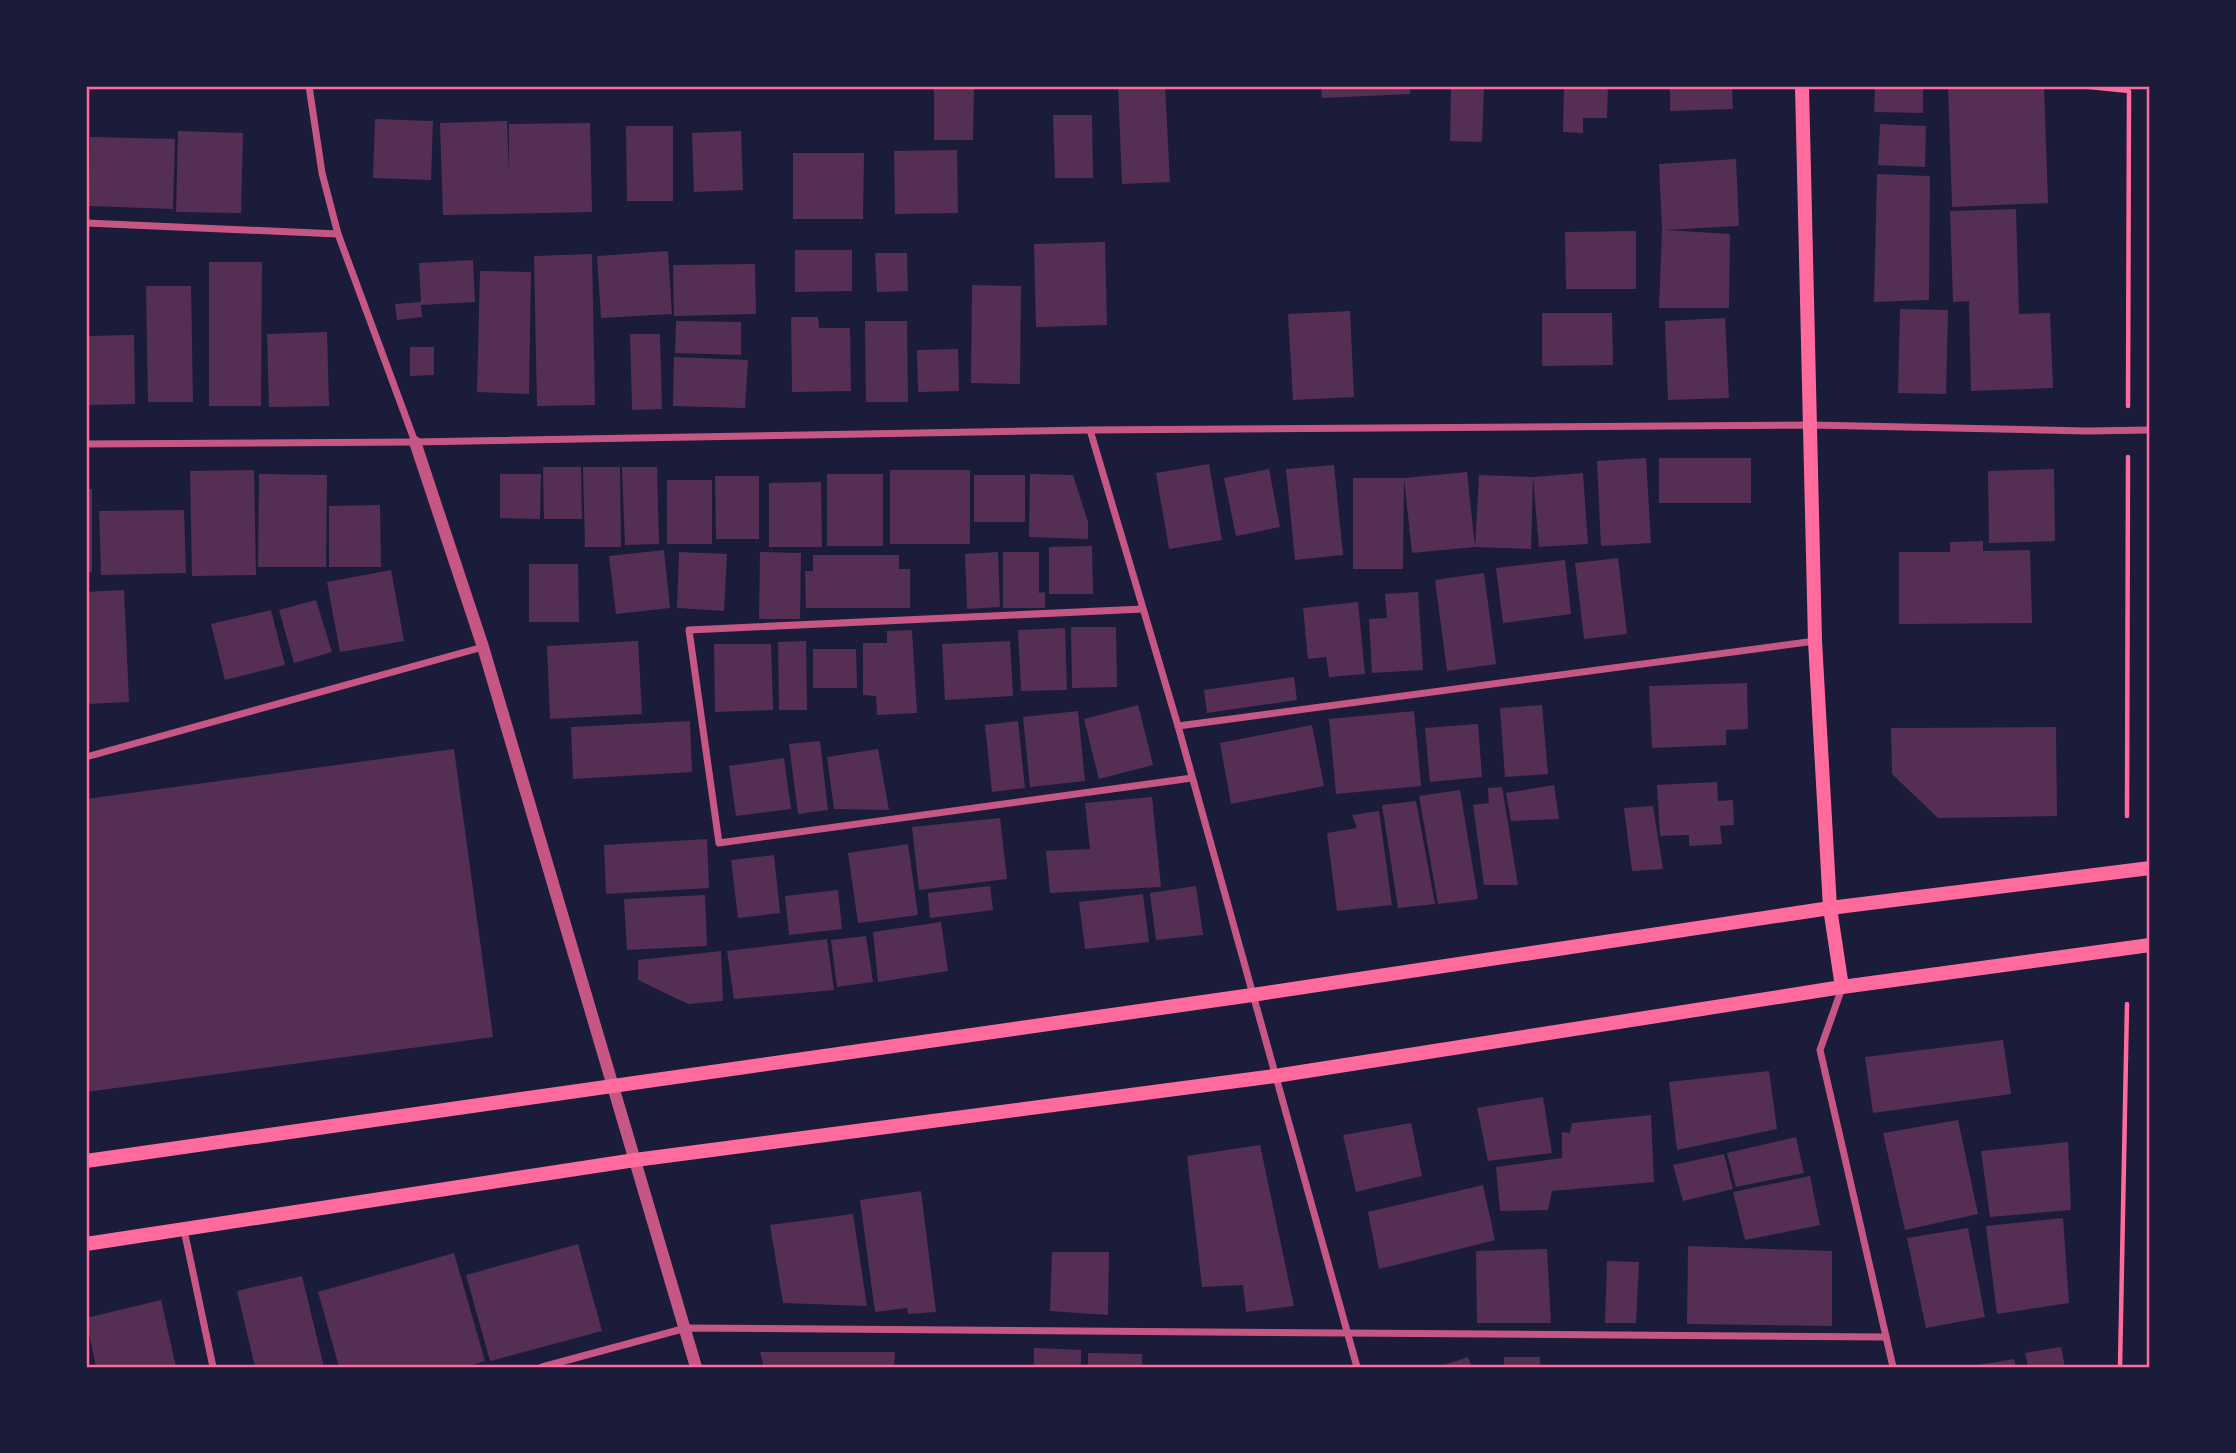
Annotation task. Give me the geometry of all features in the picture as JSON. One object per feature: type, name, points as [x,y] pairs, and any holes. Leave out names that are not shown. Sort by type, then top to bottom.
[{"type":"main road","points":[[1802,86],[1815,641],[1830,908],[1842,987]]},
{"type":"main road","points":[[86,1161],[1252,995],[1830,908],[2150,868]]},
{"type":"main road","points":[[86,1244],[635,1160],[1275,1076],[1842,987],[2150,945]]},
{"type":"street","points":[[309,86],[322,173],[338,234],[415,442],[483,647],[696,1367]]},
{"type":"street","points":[[86,223],[338,234]]},
{"type":"street","points":[[86,444],[415,442],[1090,430],[1812,425],[2150,430]]},
{"type":"street","points":[[1090,430],[1178,726],[1357,1367]]},
{"type":"street","points":[[1143,609],[689,630],[719,844],[1192,778]]},
{"type":"street","points":[[1178,726],[1815,641]]},
{"type":"street","points":[[86,757],[483,647]]},
{"type":"street","points":[[1842,987],[1821,1050],[1893,1367]]},
{"type":"street","points":[[184,1230],[213,1367]]},
{"type":"street","points":[[542,1367],[686,1328],[1886,1337]]},
{"type":"path","points":[[2120,1367],[2127,1004]]},
{"type":"building","points":[[934,86],[974,86],[973,140],[934,140]]},
{"type":"building","points":[[1118,86],[1165,86],[1170,182],[1122,184]]},
{"type":"building","points":[[1321,86],[1410,86],[1410,94],[1322,98]]},
{"type":"building","points":[[1451,86],[1484,86],[1482,142],[1450,141]]},
{"type":"building","points":[[1564,86],[1608,86],[1607,118],[1583,118],[1583,133],[1563,132]]},
{"type":"building","points":[[1670,86],[1732,86],[1733,109],[1670,111]]},
{"type":"building","points":[[1875,86],[1923,86],[1923,113],[1874,112]]},
{"type":"building","points":[[1948,86],[2044,86],[2048,203],[1952,207]]},
{"type":"building","points":[[1053,115],[1092,115],[1093,178],[1055,178]]},
{"type":"building","points":[[375,119],[433,121],[431,180],[373,178]]},
{"type":"building","points":[[507,121],[509,173],[509,124],[590,123],[592,212],[443,215],[440,123]]},
{"type":"building","points":[[1880,124],[1926,126],[1925,167],[1878,165]]},
{"type":"building","points":[[626,126],[673,126],[673,201],[627,201]]},
{"type":"building","points":[[178,131],[243,133],[241,213],[176,212]]},
{"type":"building","points":[[741,131],[743,190],[694,192],[692,133]]},
{"type":"building","points":[[90,137],[175,139],[173,209],[89,206]]},
{"type":"building","points":[[957,150],[958,213],[895,214],[894,151]]},
{"type":"building","points":[[793,153],[864,153],[863,219],[793,219]]},
{"type":"building","points":[[1736,159],[1739,226],[1665,230],[1730,234],[1729,308],[1659,308],[1662,230],[1659,164]]},
{"type":"building","points":[[1877,174],[1930,176],[1929,300],[1874,302]]},
{"type":"building","points":[[2016,209],[2019,314],[2050,313],[2053,388],[1971,391],[1969,301],[1953,302],[1950,211]]},
{"type":"building","points":[[1636,231],[1636,289],[1566,289],[1565,232]]},
{"type":"building","points":[[1105,242],[1107,325],[1036,327],[1034,244]]},
{"type":"building","points":[[795,250],[852,250],[852,291],[795,292]]},
{"type":"building","points":[[668,251],[672,314],[601,318],[597,256]]},
{"type":"building","points":[[875,253],[907,253],[908,291],[877,292]]},
{"type":"building","points":[[592,254],[595,405],[537,406],[534,256]]},
{"type":"building","points":[[473,260],[475,302],[421,305],[422,317],[397,320],[395,304],[421,302],[419,263]]},
{"type":"building","points":[[209,262],[262,262],[261,406],[209,406]]},
{"type":"building","points":[[755,264],[756,314],[674,316],[673,265]]},
{"type":"building","points":[[480,271],[531,272],[529,394],[477,392]]},
{"type":"building","points":[[972,285],[1021,286],[1020,384],[971,383]]},
{"type":"building","points":[[146,286],[191,286],[193,402],[148,402]]},
{"type":"building","points":[[1900,309],[1948,310],[1946,394],[1898,393]]},
{"type":"building","points":[[1350,311],[1354,397],[1293,400],[1288,314]]},
{"type":"building","points":[[1542,313],[1612,313],[1613,365],[1542,366]]},
{"type":"building","points":[[791,317],[818,317],[819,328],[850,328],[851,391],[792,392]]},
{"type":"building","points":[[1725,318],[1729,398],[1668,400],[1665,321]]},
{"type":"building","points":[[676,321],[741,322],[741,355],[675,353]]},
{"type":"building","points":[[865,321],[907,321],[908,402],[866,402]]},
{"type":"building","points":[[327,332],[329,406],[269,407],[267,334]]},
{"type":"building","points":[[630,334],[660,334],[662,409],[632,410]]},
{"type":"building","points":[[134,335],[135,404],[86,405],[86,336]]},
{"type":"building","points":[[410,347],[434,347],[434,375],[410,376]]},
{"type":"building","points":[[958,349],[959,391],[918,392],[917,350]]},
{"type":"building","points":[[674,357],[748,360],[745,408],[673,406]]},
{"type":"building","points":[[1646,458],[1651,543],[1601,546],[1597,461]]},
{"type":"building","points":[[1659,458],[1751,458],[1751,503],[1659,503]]},
{"type":"building","points":[[1209,464],[1222,540],[1169,549],[1156,473]]},
{"type":"building","points":[[1334,465],[1343,555],[1295,560],[1286,469]]},
{"type":"building","points":[[543,467],[581,467],[582,519],[544,519]]},
{"type":"building","points":[[583,467],[620,467],[621,547],[585,547]]},
{"type":"building","points":[[622,467],[657,467],[659,544],[625,545]]},
{"type":"building","points":[[1269,469],[1280,527],[1236,536],[1224,478]]},
{"type":"building","points":[[2054,469],[2055,541],[1989,543],[1988,471]]},
{"type":"building","points":[[254,470],[256,575],[192,576],[190,471]]},
{"type":"building","points":[[890,470],[970,470],[970,544],[890,544]]},
{"type":"building","points":[[1467,472],[1475,547],[1412,553],[1404,478]]},
{"type":"building","points":[[1583,473],[1588,544],[1539,547],[1533,477]]},
{"type":"building","points":[[259,474],[327,475],[326,567],[258,567]]},
{"type":"building","points":[[500,474],[541,474],[540,519],[500,518]]},
{"type":"building","points":[[827,474],[883,474],[883,546],[827,546]]},
{"type":"building","points":[[1030,474],[1073,475],[1088,522],[1088,539],[1029,537]]},
{"type":"building","points":[[974,475],[1025,475],[1025,522],[974,522]]},
{"type":"building","points":[[1479,475],[1533,477],[1531,549],[1475,547]]},
{"type":"building","points":[[715,476],[759,476],[759,539],[716,539]]},
{"type":"building","points":[[1353,478],[1404,478],[1403,569],[1353,569]]},
{"type":"building","points":[[667,480],[712,480],[712,544],[667,544]]},
{"type":"building","points":[[821,482],[822,547],[769,547],[769,483]]},
{"type":"building","points":[[86,489],[92,489],[92,572],[86,572]]},
{"type":"building","points":[[380,505],[381,567],[329,567],[329,506]]},
{"type":"building","points":[[184,510],[186,573],[101,575],[99,511]]},
{"type":"building","points":[[1983,541],[1983,551],[2030,550],[2032,623],[1899,624],[1899,552],[1950,552],[1950,542]]},
{"type":"building","points":[[1092,546],[1093,594],[1049,594],[1049,547]]},
{"type":"building","points":[[664,550],[670,608],[616,614],[609,556]]},
{"type":"building","points":[[679,552],[727,554],[724,611],[677,608]]},
{"type":"building","points":[[760,552],[801,553],[800,619],[759,619]]},
{"type":"building","points":[[998,552],[1000,607],[967,609],[965,554]]},
{"type":"building","points":[[1003,552],[1039,552],[1039,593],[1045,592],[1045,608],[1003,608]]},
{"type":"building","points":[[813,555],[899,555],[899,569],[910,569],[910,608],[806,608],[805,571],[813,571]]},
{"type":"building","points":[[1618,558],[1627,634],[1584,639],[1575,563]]},
{"type":"building","points":[[1565,560],[1571,614],[1503,623],[1496,568]]},
{"type":"building","points":[[529,564],[578,564],[579,622],[529,622]]},
{"type":"building","points":[[391,570],[404,641],[340,652],[327,582]]},
{"type":"building","points":[[1484,573],[1496,664],[1447,671],[1435,580]]},
{"type":"building","points":[[124,590],[129,702],[86,704],[86,592]]},
{"type":"building","points":[[1418,592],[1423,670],[1372,673],[1369,619],[1387,618],[1385,594]]},
{"type":"building","points":[[316,600],[332,652],[294,663],[279,610]]},
{"type":"building","points":[[1358,602],[1365,674],[1329,677],[1326,657],[1308,659],[1303,608]]},
{"type":"building","points":[[271,610],[285,665],[225,680],[211,624]]},
{"type":"building","points":[[1071,627],[1116,627],[1117,687],[1072,688]]},
{"type":"building","points":[[1065,628],[1067,690],[1021,691],[1018,630]]},
{"type":"building","points":[[912,630],[917,713],[877,715],[876,696],[863,695],[863,643],[887,643],[887,631]]},
{"type":"building","points":[[638,641],[642,714],[550,719],[547,646]]},
{"type":"building","points":[[806,641],[807,710],[779,710],[778,642]]},
{"type":"building","points":[[1010,641],[1013,696],[945,700],[942,644]]},
{"type":"building","points":[[714,644],[771,644],[773,710],[715,712]]},
{"type":"building","points":[[813,649],[856,649],[857,688],[813,688]]},
{"type":"building","points":[[1294,677],[1297,700],[1207,713],[1204,690]]},
{"type":"building","points":[[1747,683],[1748,729],[1726,730],[1726,745],[1652,748],[1649,686]]},
{"type":"building","points":[[1138,705],[1153,765],[1099,779],[1084,719]]},
{"type":"building","points":[[1542,705],[1548,774],[1505,777],[1500,708]]},
{"type":"building","points":[[1078,711],[1085,781],[1030,787],[1023,717]]},
{"type":"building","points":[[1414,711],[1421,786],[1336,794],[1329,719]]},
{"type":"building","points":[[690,721],[692,772],[573,779],[571,727]]},
{"type":"building","points":[[1018,721],[1025,788],[992,792],[985,725]]},
{"type":"building","points":[[1478,724],[1482,777],[1430,782],[1425,728]]},
{"type":"building","points":[[1312,725],[1324,786],[1231,804],[1220,743]]},
{"type":"building","points":[[2056,727],[2057,816],[1938,818],[1892,774],[1891,728]]},
{"type":"building","points":[[820,741],[828,810],[798,814],[789,744]]},
{"type":"building","points":[[454,749],[493,1037],[86,1092],[86,799]]},
{"type":"building","points":[[878,749],[889,810],[834,809],[827,757]]},
{"type":"building","points":[[784,758],[791,809],[736,816],[729,766]]},
{"type":"building","points":[[1717,782],[1718,801],[1733,800],[1734,825],[1720,826],[1722,844],[1689,846],[1689,835],[1660,836],[1657,785]]},
{"type":"building","points":[[1554,785],[1559,819],[1511,821],[1506,793]]},
{"type":"building","points":[[1502,787],[1518,885],[1484,885],[1473,805],[1489,803],[1488,788]]},
{"type":"building","points":[[1460,790],[1478,899],[1438,904],[1419,796]]},
{"type":"building","points":[[1152,797],[1161,887],[1050,893],[1046,851],[1090,849],[1085,803]]},
{"type":"building","points":[[1416,801],[1435,904],[1398,908],[1382,805]]},
{"type":"building","points":[[1653,806],[1663,869],[1632,871],[1624,808]]},
{"type":"building","points":[[1379,811],[1392,905],[1337,911],[1327,833],[1357,828],[1352,815]]},
{"type":"building","points":[[1000,818],[1007,879],[919,890],[912,827]]},
{"type":"building","points":[[707,839],[709,888],[606,894],[604,845]]},
{"type":"building","points":[[908,844],[918,915],[858,923],[848,853]]},
{"type":"building","points":[[774,855],[780,913],[738,918],[731,860]]},
{"type":"building","points":[[990,886],[993,910],[930,918],[928,893]]},
{"type":"building","points":[[1196,886],[1203,935],[1156,940],[1150,893]]},
{"type":"building","points":[[838,890],[842,929],[789,935],[785,896]]},
{"type":"building","points":[[1143,894],[1149,942],[1085,949],[1079,902]]},
{"type":"building","points":[[705,895],[707,946],[627,950],[624,899]]},
{"type":"building","points":[[941,922],[948,971],[878,982],[873,932]]},
{"type":"building","points":[[866,936],[873,982],[837,987],[831,940]]},
{"type":"building","points":[[827,939],[834,990],[734,999],[727,951]]},
{"type":"building","points":[[721,951],[723,1001],[688,1004],[638,980],[638,960]]},
{"type":"building","points":[[2003,1040],[2011,1094],[1873,1113],[1865,1057]]},
{"type":"building","points":[[1769,1071],[1777,1129],[1677,1150],[1669,1082]]},
{"type":"building","points":[[1543,1097],[1552,1153],[1488,1161],[1477,1108]]},
{"type":"building","points":[[1651,1115],[1654,1182],[1552,1191],[1548,1210],[1500,1211],[1496,1167],[1562,1158],[1562,1132],[1570,1133],[1572,1123]]},
{"type":"building","points":[[1958,1120],[1978,1214],[1905,1230],[1883,1133]]},
{"type":"building","points":[[1411,1123],[1422,1176],[1356,1192],[1343,1135]]},
{"type":"building","points":[[1796,1137],[1804,1173],[1736,1187],[1727,1153]]},
{"type":"building","points":[[2068,1142],[2071,1210],[1990,1217],[1981,1151]]},
{"type":"building","points":[[1260,1145],[1294,1306],[1246,1312],[1243,1285],[1202,1287],[1187,1156]]},
{"type":"building","points":[[1724,1154],[1733,1189],[1683,1201],[1673,1165]]},
{"type":"building","points":[[1810,1176],[1820,1225],[1745,1240],[1733,1192]]},
{"type":"building","points":[[1483,1185],[1495,1240],[1379,1269],[1368,1212]]},
{"type":"building","points":[[921,1191],[936,1312],[908,1314],[907,1308],[875,1312],[860,1200]]},
{"type":"building","points":[[853,1214],[867,1306],[783,1303],[770,1225]]},
{"type":"building","points":[[2063,1218],[2069,1303],[1997,1314],[1986,1226]]},
{"type":"building","points":[[1968,1228],[1985,1317],[1926,1328],[1907,1238]]},
{"type":"building","points":[[578,1244],[602,1331],[490,1361],[466,1275]]},
{"type":"building","points":[[1688,1246],[1832,1251],[1832,1326],[1687,1324]]},
{"type":"building","points":[[1547,1249],[1551,1323],[1477,1323],[1476,1251]]},
{"type":"building","points":[[1052,1252],[1109,1252],[1108,1315],[1050,1311]]},
{"type":"building","points":[[454,1253],[485,1361],[464,1367],[339,1367],[318,1292]]},
{"type":"building","points":[[1607,1261],[1639,1262],[1636,1323],[1605,1323]]},
{"type":"building","points":[[302,1276],[324,1367],[255,1367],[237,1291]]},
{"type":"building","points":[[161,1300],[176,1367],[96,1367],[86,1318]]},
{"type":"building","points":[[2061,1347],[2065,1367],[2028,1367],[2025,1353]]},
{"type":"building","points":[[1034,1348],[1081,1350],[1081,1367],[1034,1367]]},
{"type":"building","points":[[760,1352],[895,1352],[894,1367],[764,1367]]},
{"type":"building","points":[[1088,1353],[1142,1354],[1142,1367],[1088,1367]]},
{"type":"building","points":[[1468,1357],[1472,1367],[1438,1367]]},
{"type":"building","points":[[1504,1357],[1540,1357],[1540,1367],[1504,1367]]},
{"type":"building","points":[[2014,1359],[2016,1367],[1972,1367],[1972,1366]]}]
